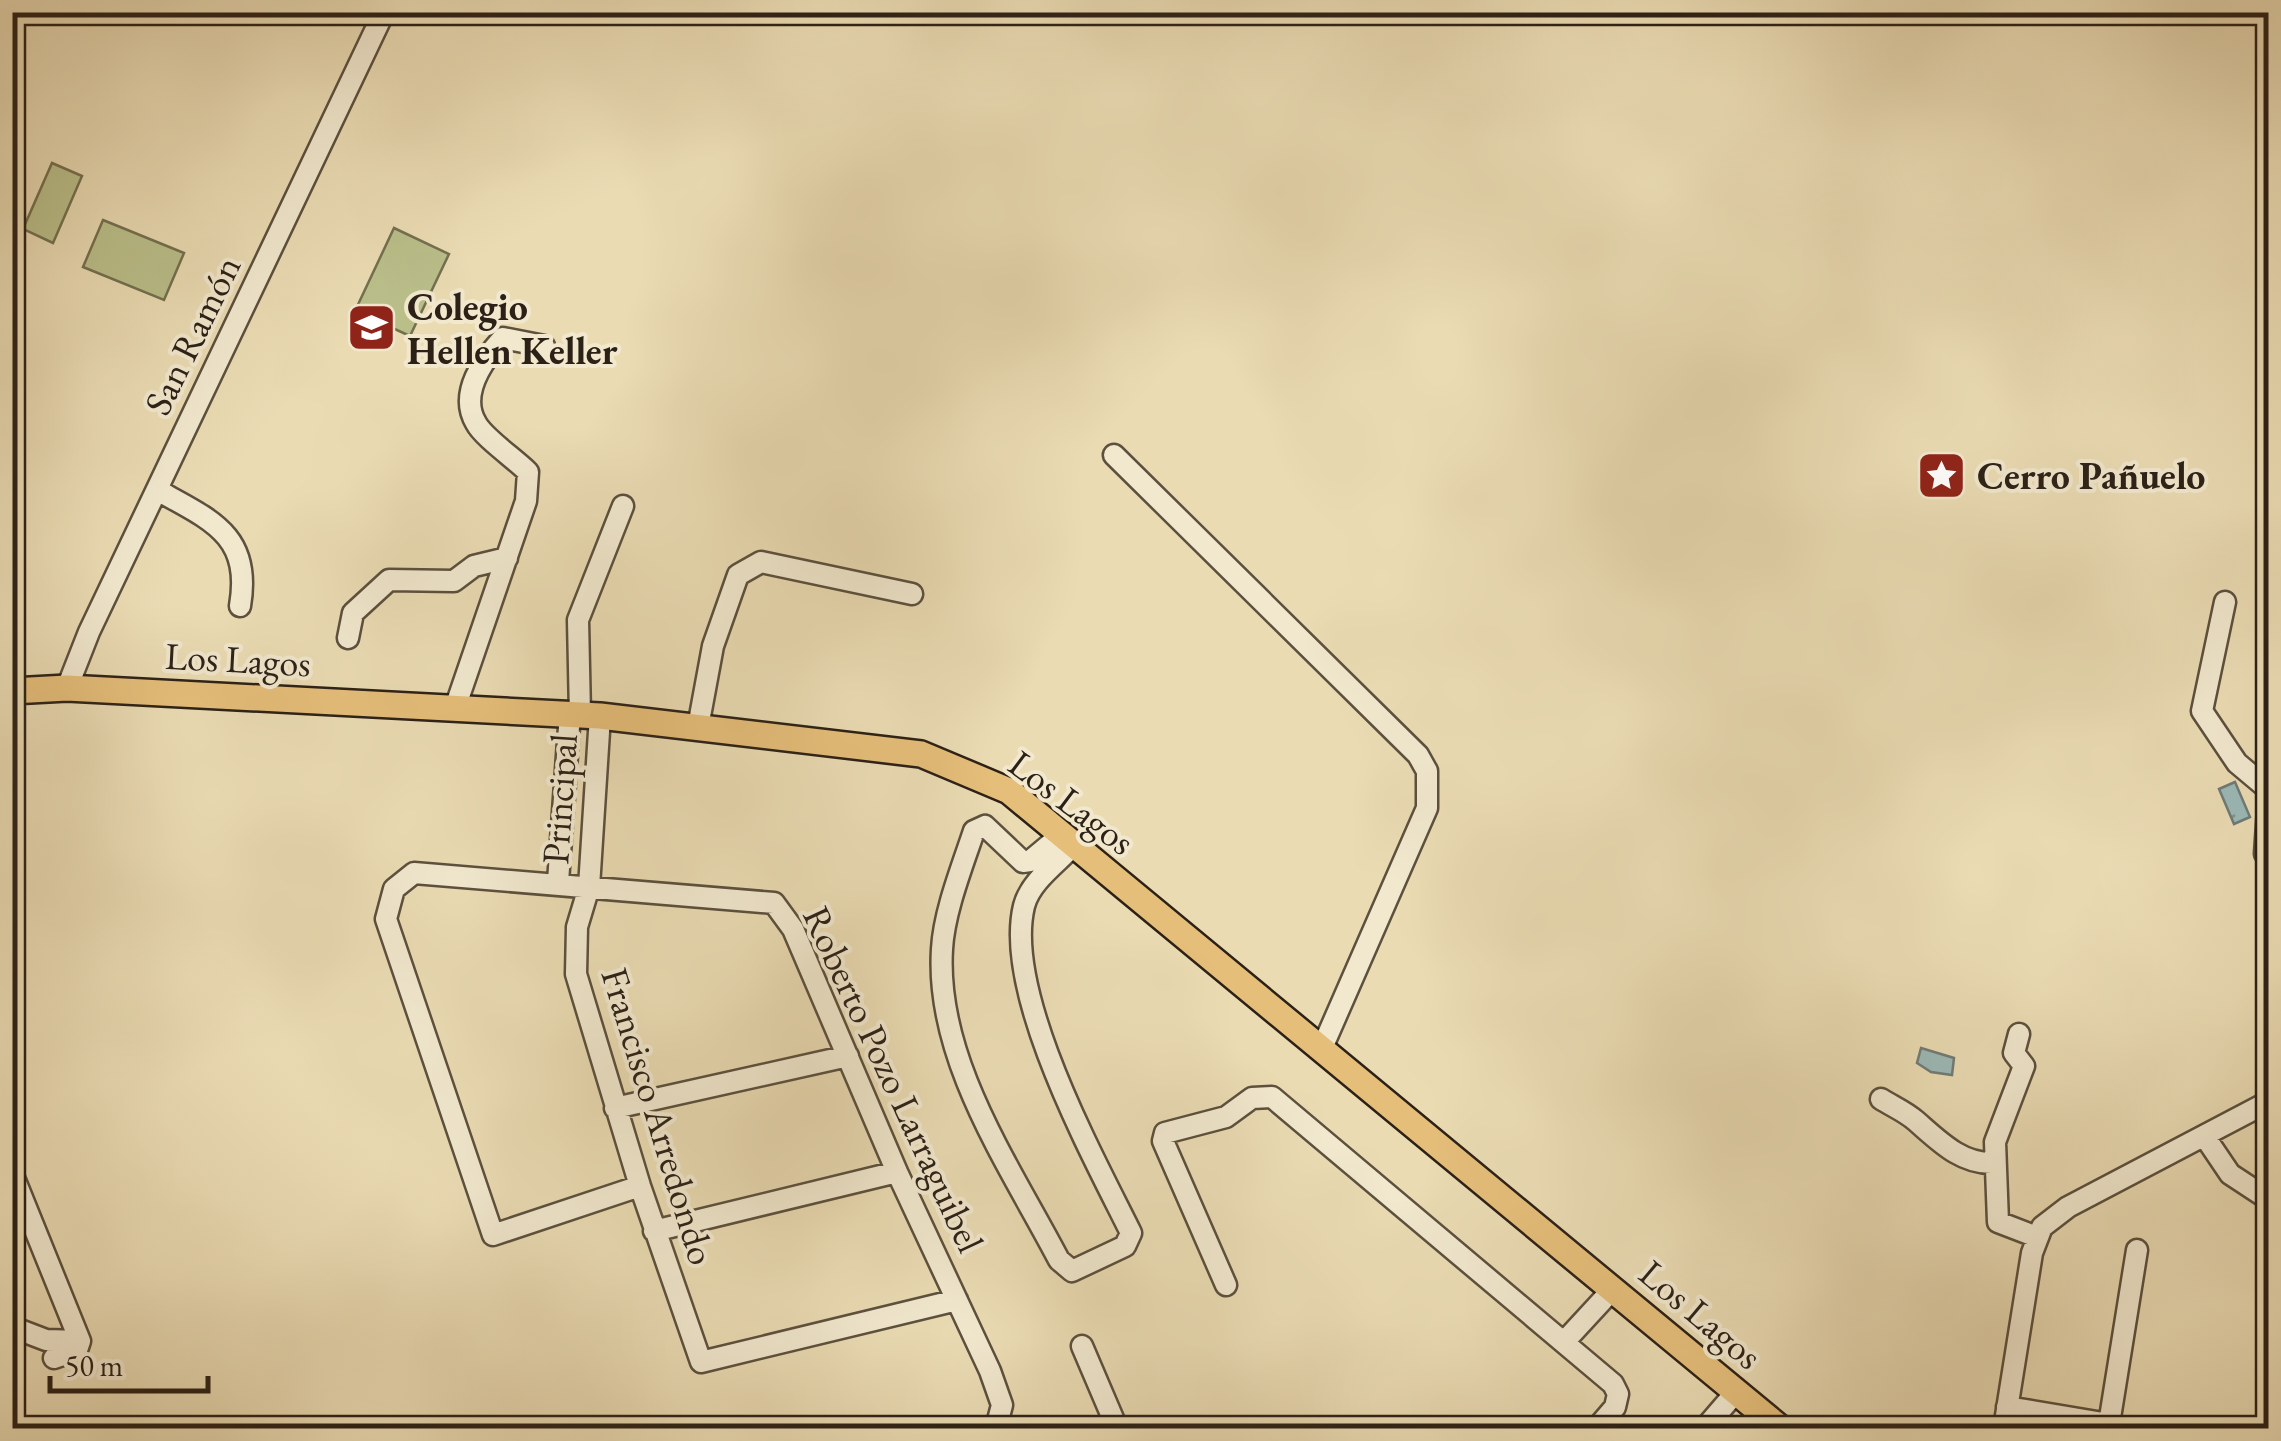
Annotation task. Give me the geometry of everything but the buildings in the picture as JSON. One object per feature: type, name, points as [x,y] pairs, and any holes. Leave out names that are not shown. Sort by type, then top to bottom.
[{"type":"main road","name":"Los Lagos","points":[[12,691],[68,688],[583,715],[921,754],[1009,791],[1066,842],[1322,1048],[1780,1428]]},
{"type":"street","name":"San Ramón","points":[[68,688],[157,490],[384,13]]},
{"type":"street","points":[[456,708],[526,501],[528,472],[476,424],[470,401],[479,365],[503,338],[544,346]]},
{"type":"street","points":[[1114,456],[1418,755],[1428,771],[1427,808],[1322,1048]]},
{"type":"street","points":[[157,490],[224,527],[245,575],[240,606]]},
{"type":"street","points":[[583,715],[578,620],[622,506]]},
{"type":"street","points":[[348,638],[353,613],[389,580],[454,582],[474,566],[507,558]]},
{"type":"street","points":[[698,727],[713,646],[738,575],[761,562],[912,594]]},
{"type":"street","points":[[2226,602],[2202,711],[2237,763],[2268,789]]},
{"type":"street","name":"Principal","points":[[558,882],[583,715]]},
{"type":"street","name":"Principal","points":[[583,715],[589,887]]},
{"type":"street","points":[[2264,854],[2268,809]]},
{"type":"street","points":[[985,826],[1022,862],[1030,862],[1066,842],[1024,904],[1022,932],[1029,984],[1058,1080],[1131,1234],[1125,1246],[1072,1271],[1058,1260],[963,1073],[945,1000],[942,967],[942,945],[974,832],[985,826]]},
{"type":"street","name":"Roberto Pozo Larraguibel","points":[[640,1186],[493,1235],[386,919],[394,889],[414,873],[774,903],[793,929],[897,1172],[997,1387],[1002,1415],[996,1428]]},
{"type":"street","name":"Francisco Arredondo","points":[[589,887],[578,927],[576,974],[654,1231],[701,1362],[957,1300]]},
{"type":"street","points":[[2020,1034],[2014,1053],[2024,1066],[1996,1142],[1993,1163],[1998,1176],[1998,1222],[2037,1237]]},
{"type":"street","points":[[616,1108],[848,1056]]},
{"type":"street","points":[[1226,1285],[1164,1141],[1164,1133],[1226,1116],[1252,1098],[1272,1097],[1614,1384],[1618,1394],[1615,1407],[1598,1428]]},
{"type":"street","points":[[1881,1099],[1917,1121],[1929,1136],[1976,1164],[1993,1163]]},
{"type":"street","points":[[2137,1250],[2110,1424],[2005,1418],[2037,1237],[2053,1216],[2268,1102]]},
{"type":"street","points":[[2204,1137],[2230,1174],[2268,1199]]},
{"type":"street","points":[[654,1231],[897,1172]]},
{"type":"street","points":[[12,1173],[80,1341],[77,1350],[54,1358]]},
{"type":"street","points":[[1564,1342],[1612,1290]]},
{"type":"street","points":[[12,1327],[46,1340],[80,1341]]},
{"type":"street","points":[[1082,1346],[1117,1428]]},
{"type":"street","points":[[1705,1428],[1736,1392]]},
{"type":"green space","points":[[52,163],[82,176],[53,243],[23,229]]},
{"type":"green space","points":[[103,220],[184,253],[164,300],[83,267]]},
{"type":"green space","points":[[394,228],[449,254],[410,336],[355,311]]},
{"type":"water","points":[[2235,782],[2250,817],[2234,824],[2219,789]]},
{"type":"water","points":[[1921,1048],[1954,1058],[1952,1075],[1931,1072],[1917,1063]]},
{"type":"place","name":"Colegio Hellen Keller","points":[[372,328]]},
{"type":"place","name":"Cerro Pañuelo","points":[[1942,475]]}]
